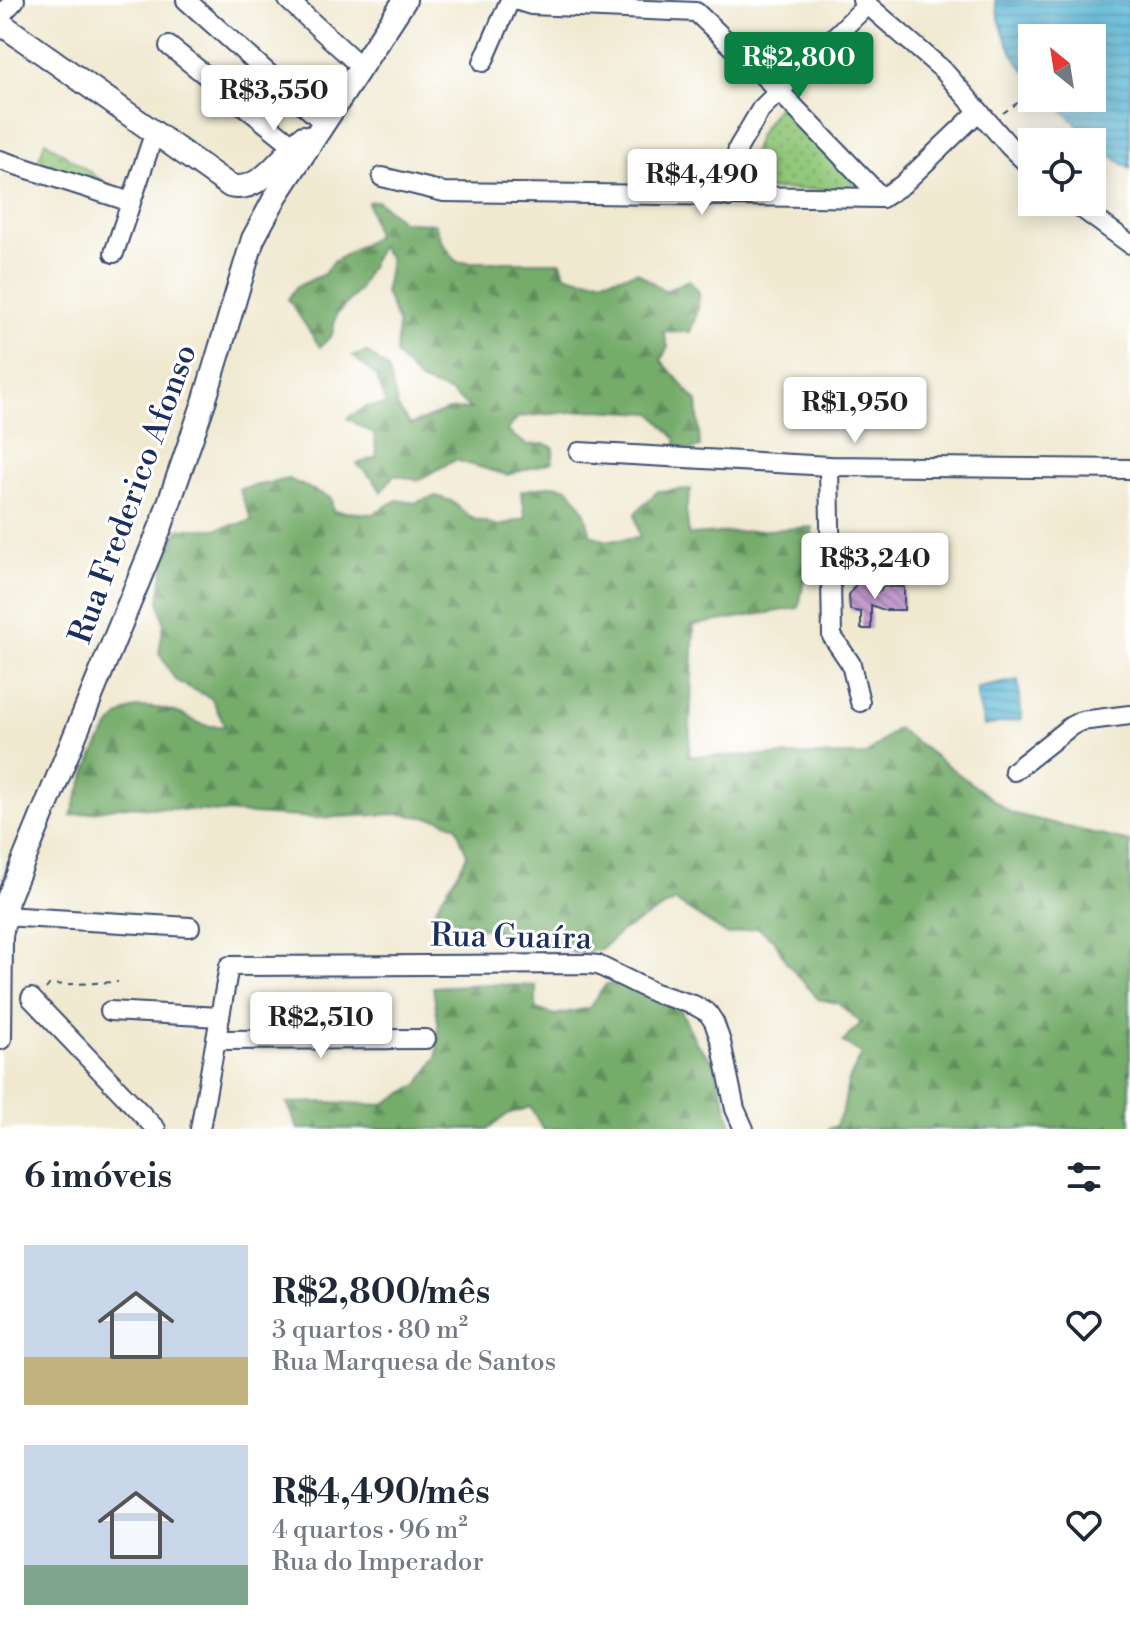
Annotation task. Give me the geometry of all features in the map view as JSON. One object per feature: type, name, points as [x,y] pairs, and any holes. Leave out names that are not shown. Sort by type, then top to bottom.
[{"type":"main road","name":"Rua Frederico Afonso","points":[[0,1038],[3,916],[133,599],[181,472],[253,239],[276,196],[405,0]]},
{"type":"main road","points":[[0,23],[230,186],[250,186],[259,180],[294,146],[324,123]]},
{"type":"street","points":[[0,16],[15,0]]},
{"type":"street","points":[[186,0],[324,123]]},
{"type":"street","points":[[288,0],[360,66]]},
{"type":"street","points":[[483,62],[512,0],[531,5],[696,12],[779,91],[882,198]]},
{"type":"street","points":[[729,197],[738,148],[761,109],[864,3],[943,70],[1018,153]]},
{"type":"street","points":[[169,46],[294,146]]},
{"type":"street","points":[[382,177],[444,192],[882,198],[984,116]]},
{"type":"street","points":[[114,253],[154,134]]},
{"type":"street","points":[[0,160],[131,202]]},
{"type":"street","points":[[1092,216],[1130,244]]},
{"type":"street","points":[[579,452],[829,466],[1130,469]]},
{"type":"street","points":[[829,466],[832,636],[851,664],[860,702]]},
{"type":"street","points":[[1014,771],[1081,721],[1130,715]]},
{"type":"street","points":[[3,916],[190,927]]},
{"type":"street","name":"Rua Guaíra","points":[[220,1017],[229,966],[598,965],[655,993],[694,1005],[708,1013],[721,1042],[735,1109],[744,1129]]},
{"type":"street","points":[[34,1001],[156,1129]]},
{"type":"street","points":[[110,1011],[220,1017],[200,1129]]},
{"type":"street","points":[[216,1040],[426,1039]]},
{"type":"path","points":[[984,116],[1018,100]]},
{"type":"path","points":[[34,1001],[49,985],[118,982]]},
{"type":"green space","points":[[780,103],[869,190],[741,189],[758,136]]},
{"type":"green space","points":[[45,141],[116,190],[38,163]]},
{"type":"green space","points":[[378,201],[402,221],[435,224],[442,242],[457,262],[561,262],[565,274],[593,280],[637,272],[665,291],[689,280],[699,292],[698,310],[690,332],[663,331],[668,347],[661,360],[697,402],[700,447],[675,454],[676,439],[652,413],[594,410],[518,417],[507,431],[527,445],[546,444],[554,448],[552,462],[507,475],[455,460],[418,480],[394,475],[381,492],[374,480],[357,464],[377,457],[374,434],[347,418],[366,407],[386,405],[377,377],[353,356],[367,352],[388,369],[398,408],[410,425],[448,410],[471,409],[451,393],[420,381],[396,355],[398,323],[385,292],[390,259],[380,246],[358,291],[336,315],[332,335],[320,347],[288,299],[296,287],[324,274],[332,263],[376,236],[368,202]]},
{"type":"green space","points":[[288,479],[331,498],[333,511],[372,514],[397,500],[414,503],[436,496],[451,501],[473,519],[500,526],[526,518],[521,491],[553,485],[569,488],[584,510],[591,535],[607,541],[640,538],[635,513],[658,491],[691,489],[686,509],[689,535],[813,527],[799,608],[694,625],[689,756],[866,755],[897,728],[1011,813],[1130,842],[1130,1129],[827,1129],[835,1127],[843,1110],[848,1082],[862,1054],[843,1042],[861,1023],[838,1003],[818,999],[786,962],[775,941],[757,927],[728,935],[675,901],[619,933],[602,949],[574,953],[558,945],[522,939],[433,914],[467,855],[456,826],[439,819],[399,814],[316,818],[125,806],[71,816],[94,753],[124,713],[139,707],[156,708],[207,725],[225,726],[211,698],[176,681],[159,653],[164,623],[159,600],[166,554],[179,529],[215,529],[252,521],[239,489]]},
{"type":"green space","points":[[485,984],[536,986],[536,1009],[555,1015],[589,1008],[606,984],[631,985],[679,1007],[697,1044],[714,1062],[733,1129],[543,1129],[530,1107],[508,1114],[488,1129],[298,1129],[287,1103],[382,1105],[419,1084],[437,1057],[438,1022],[433,987]]},
{"type":"water","points":[[995,0],[1130,0],[1130,169],[1106,152],[1106,128],[1080,128],[1065,112],[1106,112],[1106,24],[1018,24],[1018,62],[1000,22]]},
{"type":"water","points":[[1018,680],[1022,719],[984,726],[977,688]]},
{"type":"building","points":[[858,581],[874,589],[874,593],[881,591],[881,587],[904,587],[904,610],[884,610],[871,605],[871,629],[861,629],[861,612],[850,610],[849,595]]}]
